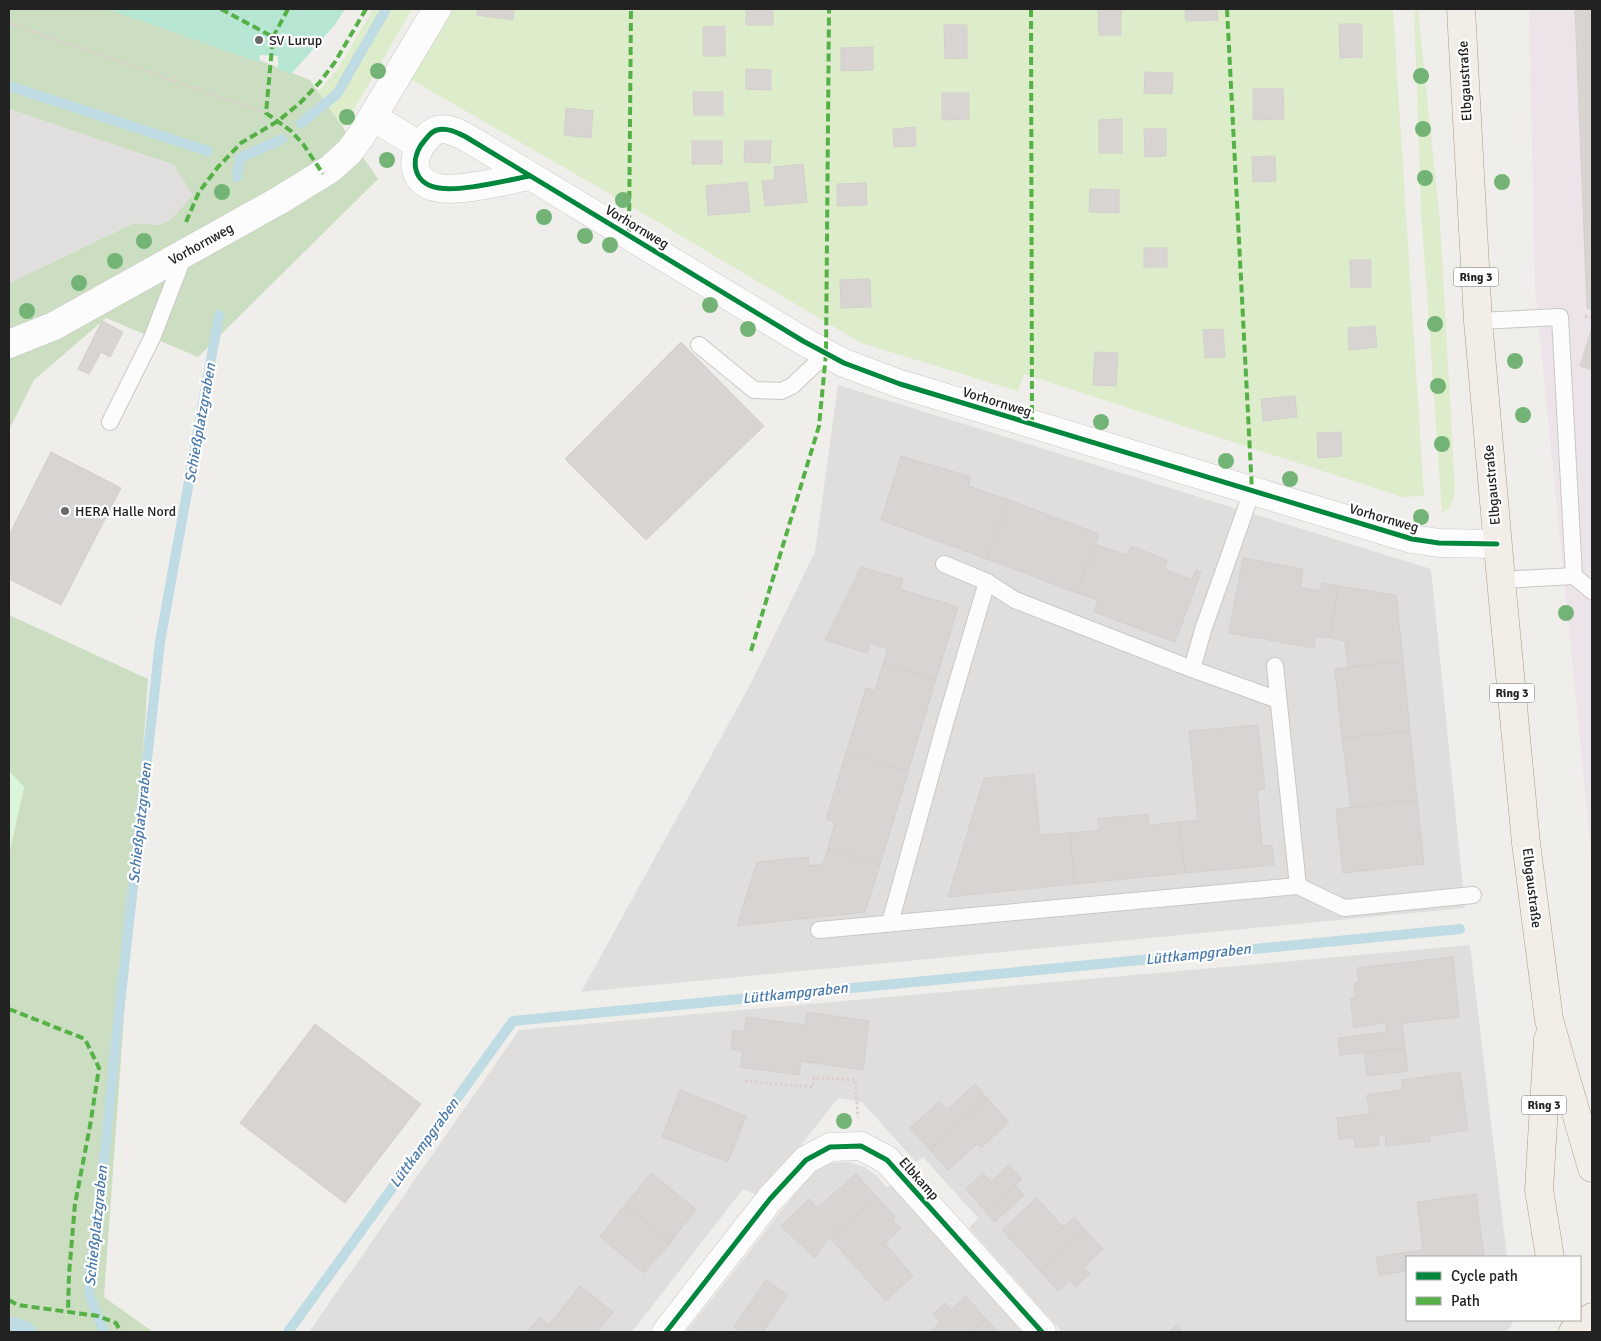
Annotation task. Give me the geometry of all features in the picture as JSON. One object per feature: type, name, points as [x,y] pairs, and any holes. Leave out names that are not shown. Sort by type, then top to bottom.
[{"type":"main road","name":"Elbgaustraße","points":[[1461,9],[1478,321],[1526,842],[1549,1020],[1592,1168]]},
{"type":"main road","name":"Elbgaustraße","points":[[1549,1020],[1539,1190],[1550,1256]]},
{"type":"main road","points":[[1573,1332],[1592,1317]]},
{"type":"street","name":"Vorhornweg","points":[[9,344],[54,326],[280,200],[330,169],[349,152],[436,9]]},
{"type":"street","points":[[372,117],[420,146],[416,157],[415,169],[420,180],[429,186],[441,189],[456,188],[530,176]]},
{"type":"street","name":"Vorhornweg","points":[[420,146],[428,136],[437,130],[450,130],[466,137],[826,354],[844,363],[900,384],[1412,539],[1439,543],[1498,544]]},
{"type":"street","name":"Elbkamp","points":[[666,1332],[770,1199],[806,1160],[830,1147],[861,1146],[887,1160],[1042,1332]]},
{"type":"lane","points":[[110,422],[152,338],[185,253]]},
{"type":"lane","points":[[1478,321],[1560,317],[1574,576]]},
{"type":"lane","points":[[699,344],[754,390],[781,391],[792,386],[826,354]]},
{"type":"lane","points":[[1192,669],[1203,630],[1252,491]]},
{"type":"lane","points":[[944,564],[987,582],[1015,600],[1192,669],[1278,700]]},
{"type":"lane","points":[[1501,580],[1574,576],[1592,591]]},
{"type":"lane","points":[[890,923],[946,720],[987,582]]},
{"type":"lane","points":[[1275,666],[1298,886]]},
{"type":"lane","points":[[819,930],[1298,886],[1344,908],[1472,895]]},
{"type":"path","points":[[9,24],[266,113]]},
{"type":"path","points":[[745,1081],[813,1087],[814,1078],[855,1080],[857,1100]]},
{"type":"shaded area","points":[[1529,9],[1592,9],[1592,863],[1535,287]]},
{"type":"shaded area","points":[[9,109],[174,165],[193,195],[171,220],[159,225],[134,223],[9,283]]},
{"type":"shaded area","points":[[838,385],[1431,569],[1465,908],[581,992],[750,685],[815,552]]},
{"type":"shaded area","points":[[1470,945],[1507,1256],[1406,1256],[1406,1321],[1513,1321],[1507,1332],[1062,1332],[969,1228],[978,1218],[923,1157],[916,1162],[862,1102],[838,1098],[761,1196],[743,1189],[632,1332],[309,1332],[519,1030]]},
{"type":"shaded area","points":[[848,1162],[864,1167],[876,1175],[887,1188],[894,1181],[1027,1332],[686,1332],[805,1181],[817,1169],[832,1163]]},
{"type":"green space","points":[[9,9],[130,9],[310,80],[378,179],[198,357],[106,318],[34,380],[9,430],[9,283],[134,223],[159,225],[174,165],[9,109]]},
{"type":"green space","name":"SV Lurup","points":[[107,9],[345,9],[334,26],[291,74],[278,69],[278,56],[260,55],[259,62]]},
{"type":"green space","points":[[373,9],[412,9],[343,128],[318,92],[338,69]]},
{"type":"green space","points":[[444,9],[1393,9],[1424,496],[1402,497],[1024,374],[1018,391],[861,343],[629,205],[405,76]]},
{"type":"green space","points":[[1414,9],[1418,9],[1440,222],[1455,489],[1452,503],[1442,513],[1421,210]]},
{"type":"green space","points":[[9,615],[148,679],[104,1297],[153,1332],[39,1332],[22,1319],[9,1318],[9,854],[24,787],[9,771]]},
{"type":"green space","points":[[9,771],[24,787],[9,854]]},
{"type":"water","points":[[15,1317],[31,1323],[39,1332],[9,1332],[9,1318]]},
{"type":"building","points":[[478,9],[514,9],[513,20],[477,15]]},
{"type":"building","points":[[746,9],[773,9],[773,25],[746,25]]},
{"type":"building","points":[[1098,9],[1121,9],[1121,35],[1099,35]]},
{"type":"building","points":[[1185,9],[1217,9],[1218,20],[1186,21]]},
{"type":"building","points":[[1575,9],[1592,9],[1592,310],[1587,308]]},
{"type":"building","points":[[1339,24],[1362,24],[1362,57],[1340,58]]},
{"type":"building","points":[[944,25],[967,25],[967,58],[945,59]]},
{"type":"building","points":[[725,26],[725,56],[703,56],[703,27]]},
{"type":"building","points":[[873,47],[873,70],[841,71],[841,48]]},
{"type":"building","points":[[746,69],[771,70],[771,90],[746,89]]},
{"type":"building","points":[[1145,72],[1173,73],[1172,94],[1144,93]]},
{"type":"building","points":[[1253,89],[1283,89],[1284,119],[1253,120]]},
{"type":"building","points":[[693,92],[723,92],[723,115],[694,115]]},
{"type":"building","points":[[942,93],[969,93],[969,119],[942,120]]},
{"type":"building","points":[[566,108],[593,111],[591,138],[564,135]]},
{"type":"building","points":[[1122,119],[1122,153],[1099,153],[1099,120]]},
{"type":"building","points":[[915,127],[916,146],[894,147],[893,129]]},
{"type":"building","points":[[1144,129],[1166,129],[1166,156],[1145,157]]},
{"type":"building","points":[[692,141],[722,141],[722,164],[692,164]]},
{"type":"building","points":[[745,141],[771,141],[770,163],[744,162]]},
{"type":"building","points":[[1275,156],[1276,181],[1253,182],[1252,157]]},
{"type":"building","points":[[803,164],[807,202],[765,206],[762,181],[775,180],[774,167]]},
{"type":"building","points":[[747,182],[750,212],[708,215],[706,186]]},
{"type":"building","points":[[866,183],[867,205],[837,206],[837,184]]},
{"type":"building","points":[[1090,189],[1119,190],[1119,213],[1089,212]]},
{"type":"building","points":[[1144,248],[1167,248],[1167,267],[1144,267]]},
{"type":"building","points":[[1350,260],[1371,260],[1371,287],[1351,287]]},
{"type":"building","points":[[870,279],[871,307],[841,308],[840,280]]},
{"type":"building","points":[[102,321],[123,332],[110,357],[101,352],[89,374],[78,369]]},
{"type":"building","points":[[1375,326],[1377,347],[1349,350],[1348,328]]},
{"type":"building","points":[[1592,328],[1592,370],[1580,366]]},
{"type":"building","points":[[1223,329],[1225,357],[1205,358],[1203,330]]},
{"type":"building","points":[[681,342],[764,426],[646,540],[565,459]]},
{"type":"building","points":[[1095,352],[1118,353],[1116,386],[1093,385]]},
{"type":"building","points":[[1295,396],[1297,417],[1263,421],[1261,399]]},
{"type":"building","points":[[1341,432],[1342,456],[1318,458],[1317,433]]},
{"type":"building","name":"HERA Halle Nord","points":[[51,452],[121,488],[61,605],[9,579],[9,535]]},
{"type":"building","points":[[901,456],[971,477],[968,486],[1009,500],[987,559],[881,520]]},
{"type":"building","points":[[1009,500],[1099,534],[1077,593],[987,559]]},
{"type":"building","points":[[1095,544],[1127,555],[1131,546],[1167,560],[1164,569],[1192,580],[1196,570],[1201,572],[1175,642],[1094,612],[1098,600],[1077,593]]},
{"type":"building","points":[[1243,558],[1303,569],[1300,587],[1320,591],[1322,583],[1339,586],[1330,638],[1316,636],[1314,648],[1229,633]]},
{"type":"building","points":[[861,567],[903,579],[900,589],[958,607],[936,679],[883,664],[888,649],[870,643],[867,653],[825,640]]},
{"type":"building","points":[[1339,586],[1396,595],[1403,661],[1348,667],[1345,641],[1330,638]]},
{"type":"building","points":[[1403,661],[1410,731],[1342,738],[1335,669]]},
{"type":"building","points":[[883,664],[936,679],[908,772],[846,753],[866,688],[875,691]]},
{"type":"building","points":[[1258,725],[1265,789],[1257,790],[1262,846],[1272,845],[1274,865],[1185,873],[1179,822],[1198,820],[1189,731]]},
{"type":"building","points":[[1410,731],[1417,800],[1351,807],[1342,738]]},
{"type":"building","points":[[846,753],[908,772],[880,865],[828,849],[835,822],[826,819]]},
{"type":"building","points":[[1034,774],[1040,835],[1070,833],[1075,884],[948,897],[984,778]]},
{"type":"building","points":[[1417,800],[1424,864],[1343,873],[1336,809]]},
{"type":"building","points":[[1148,814],[1149,825],[1179,822],[1185,873],[1075,884],[1070,833],[1100,830],[1098,819]]},
{"type":"building","points":[[828,849],[880,865],[865,912],[737,926],[757,862],[808,857],[809,866],[823,864]]},
{"type":"building","points":[[1453,957],[1459,1017],[1402,1023],[1405,1048],[1340,1055],[1338,1038],[1387,1032],[1386,1023],[1354,1027],[1350,998],[1356,998],[1354,983],[1359,982],[1357,968]]},
{"type":"building","points":[[807,1012],[869,1021],[863,1070],[801,1061],[799,1075],[740,1067],[743,1051],[731,1049],[733,1030],[744,1032],[746,1017],[805,1025]]},
{"type":"building","points":[[315,1024],[421,1104],[345,1203],[240,1123]]},
{"type":"building","points":[[1405,1048],[1408,1071],[1367,1076],[1364,1053]]},
{"type":"building","points":[[1460,1072],[1468,1130],[1429,1136],[1430,1141],[1386,1146],[1385,1134],[1378,1135],[1379,1145],[1355,1148],[1354,1137],[1339,1139],[1337,1118],[1370,1114],[1367,1095],[1403,1090],[1402,1080]]},
{"type":"building","points":[[975,1084],[987,1098],[930,1150],[910,1128],[939,1102],[947,1110]]},
{"type":"building","points":[[680,1090],[746,1116],[728,1162],[662,1137]]},
{"type":"building","points":[[987,1098],[1009,1122],[981,1148],[977,1144],[948,1170],[930,1150]]},
{"type":"building","points":[[1009,1165],[1022,1179],[986,1212],[966,1189],[983,1173],[991,1182]]},
{"type":"building","points":[[651,1173],[696,1209],[671,1242],[625,1205]]},
{"type":"building","points":[[856,1174],[877,1197],[825,1242],[815,1258],[781,1226],[809,1199],[817,1208]]},
{"type":"building","points":[[1015,1185],[1024,1195],[995,1222],[986,1212]]},
{"type":"building","points":[[1476,1194],[1484,1256],[1406,1256],[1406,1271],[1379,1275],[1376,1257],[1423,1250],[1417,1202]]},
{"type":"building","points":[[877,1197],[895,1217],[893,1220],[901,1229],[885,1243],[913,1276],[886,1301],[830,1238]]},
{"type":"building","points":[[1037,1198],[1063,1227],[1074,1217],[1085,1230],[1040,1271],[1002,1230]]},
{"type":"building","points":[[625,1205],[671,1242],[644,1273],[600,1237]]},
{"type":"building","points":[[1085,1230],[1103,1249],[1084,1267],[1090,1274],[1075,1287],[1070,1280],[1058,1291],[1040,1271]]},
{"type":"building","points":[[766,1280],[788,1295],[763,1332],[742,1332],[734,1327]]},
{"type":"building","points":[[580,1286],[613,1312],[597,1332],[532,1332],[529,1330],[540,1317],[549,1325]]},
{"type":"building","points":[[966,1296],[986,1319],[971,1332],[930,1332],[940,1323],[933,1314],[945,1303],[951,1310]]},
{"type":"building","points":[[986,1319],[998,1332],[971,1332]]},
{"type":"building","points":[[1177,1325],[1183,1332],[1169,1332]]},
{"type":"waterway","points":[[301,123],[337,94],[386,9]]},
{"type":"waterway","name":"Schießplatzgraben","points":[[9,86],[208,151]]},
{"type":"waterway","points":[[237,177],[240,158],[282,139]]},
{"type":"waterway","name":"Schießplatzgraben","points":[[104,1332],[89,1293],[90,1269],[98,1220],[160,642],[219,315]]},
{"type":"waterway","name":"Lüttkampgraben","points":[[288,1332],[513,1021],[1460,929]]},
{"type":"marked path","points":[[221,9],[273,37]]},
{"type":"marked path","points":[[288,9],[273,37],[266,113],[291,131],[303,144],[323,174]]},
{"type":"marked path","points":[[186,222],[199,192],[218,167],[241,143],[278,121],[300,103],[320,82],[335,62],[366,9]]},
{"type":"marked path","points":[[629,235],[631,9]]},
{"type":"marked path","points":[[751,651],[819,426],[826,354],[829,9]]},
{"type":"marked path","points":[[1031,9],[1032,424]]},
{"type":"marked path","points":[[1227,9],[1252,491]]},
{"type":"marked path","points":[[9,1009],[85,1039],[99,1068],[75,1204],[68,1312]]},
{"type":"marked path","points":[[9,1300],[18,1305],[98,1316],[116,1323],[121,1332]]},
{"type":"cycle path","points":[[530,176],[471,187],[439,188],[430,186],[418,176],[415,162],[420,147],[434,131],[445,129],[460,134],[466,137],[803,341],[844,363],[900,384],[1412,539],[1439,543],[1497,544]]},
{"type":"cycle path","points":[[666,1332],[770,1199],[806,1160],[830,1147],[861,1146],[887,1160],[1042,1332]]},
{"type":"place","name":"SV Lurup","points":[[259,40]]},
{"type":"place","name":"HERA Halle Nord","points":[[65,511]]}]
